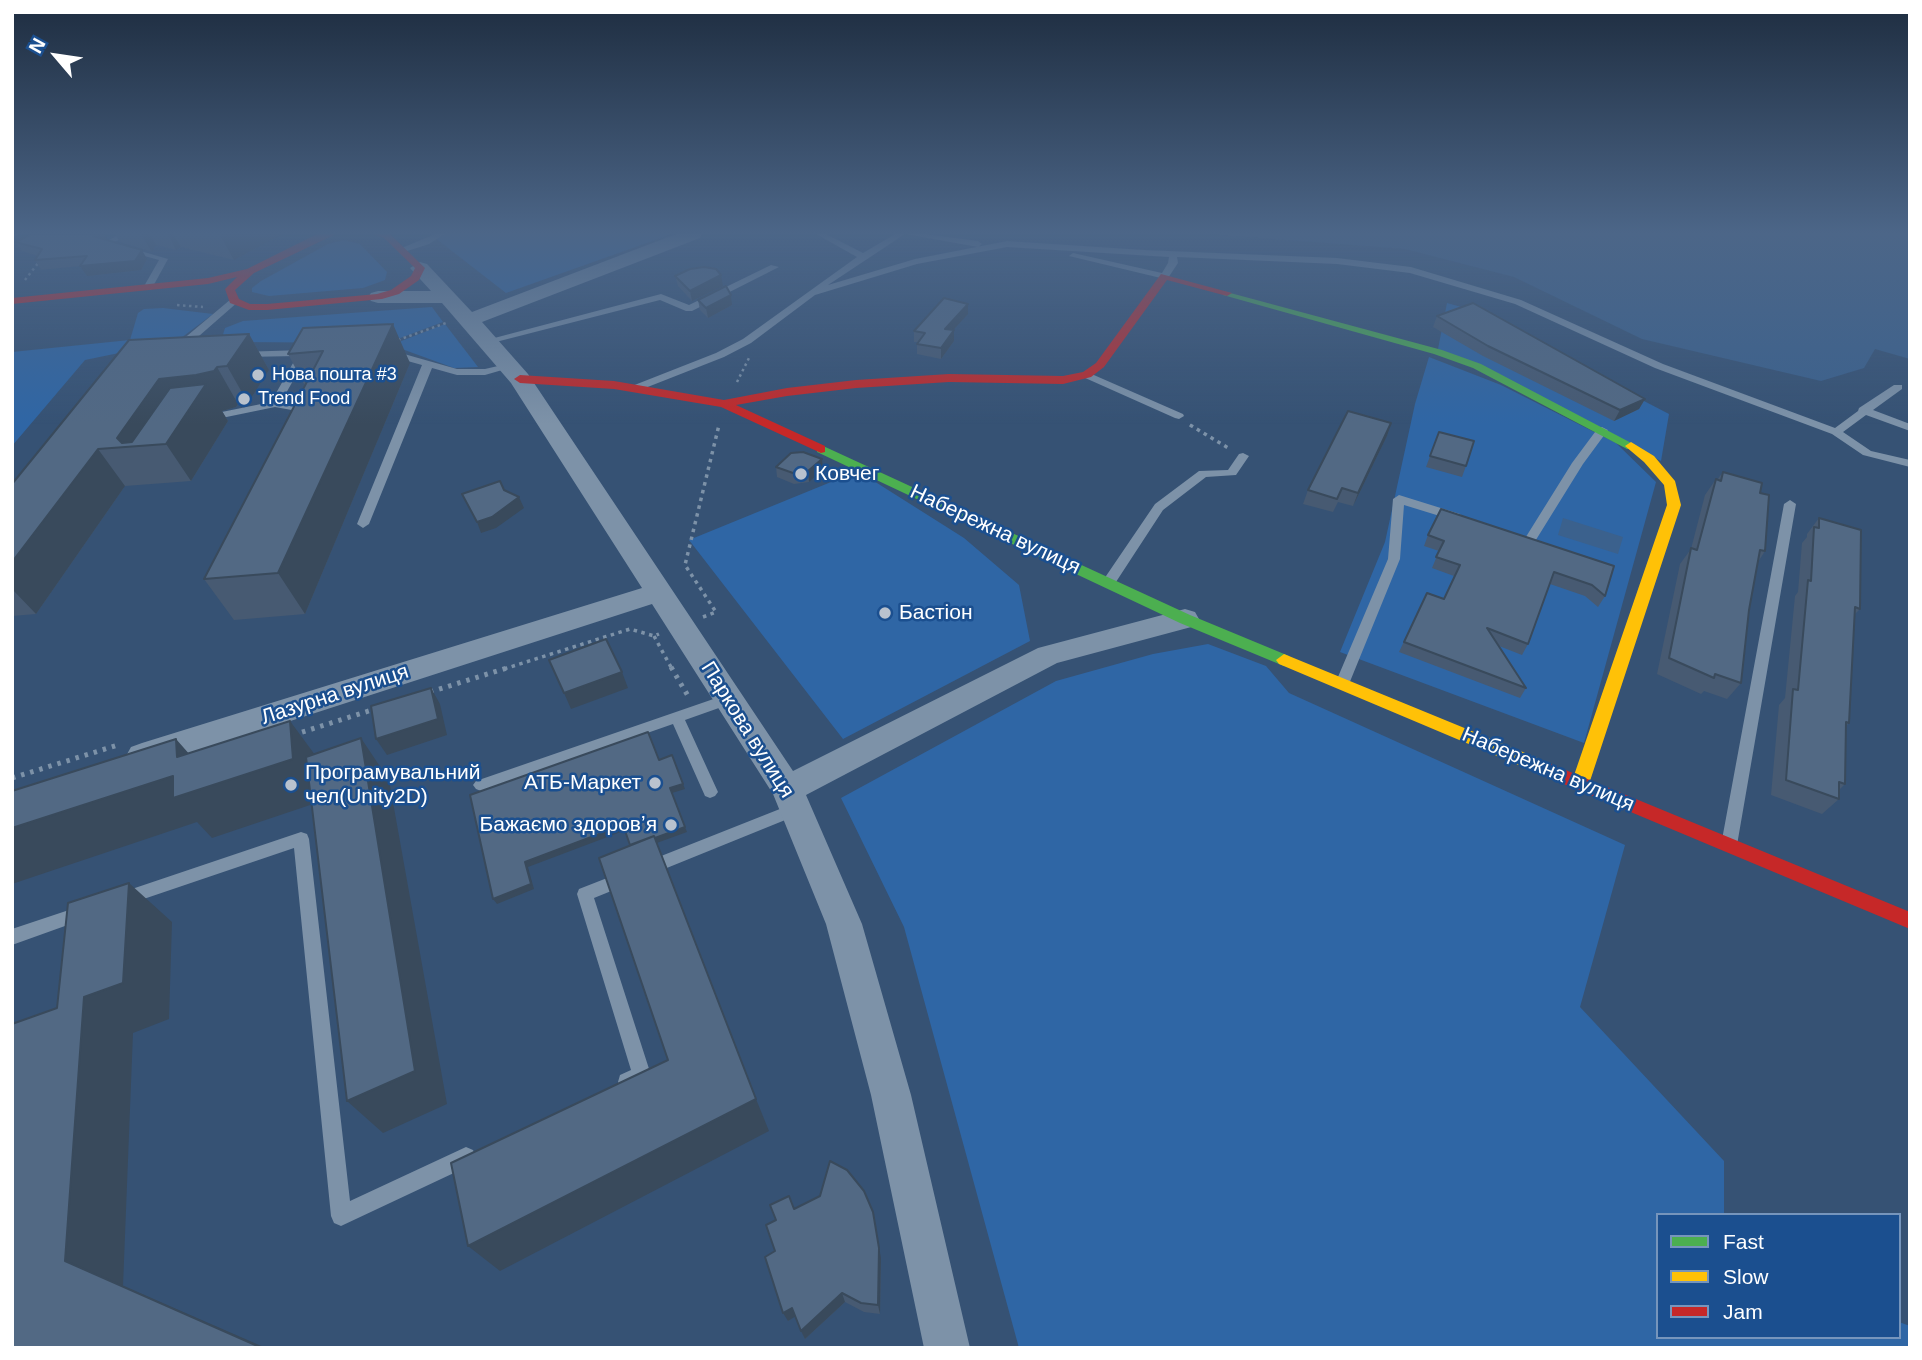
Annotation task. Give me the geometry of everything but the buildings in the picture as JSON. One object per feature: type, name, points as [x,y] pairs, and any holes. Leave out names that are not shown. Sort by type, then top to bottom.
[{"type":"street","points":[[12,302],[56,297]]},
{"type":"street","points":[[226,297],[249,307],[267,307],[373,297]]},
{"type":"street","points":[[380,297],[462,318],[518,297]]},
{"type":"street","name":"Паркова вулиця","points":[[445,297],[515,373],[791,799],[844,924],[891,1095],[947,1348]]},
{"type":"street","points":[[724,404],[787,391],[856,384],[949,378],[1063,380],[1087,376],[1100,365],[1149,297]]},
{"type":"street","points":[[1242,297],[1438,352],[1477,366],[1602,430],[1649,459],[1670,484],[1674,505],[1580,784]]},
{"type":"street","name":"Набережна вулиця","points":[[515,373],[636,388],[724,404],[1185,619],[1910,921]]},
{"type":"street","name":"Лазурна вулиця","points":[[118,764],[659,592]]},
{"type":"street","points":[[791,799],[1048,655],[1185,619]]},
{"type":"lane","points":[[462,318],[657,297]]},
{"type":"lane","points":[[662,297],[689,309],[712,297]]},
{"type":"lane","points":[[636,388],[707,361],[747,341],[807,297]]},
{"type":"lane","points":[[1504,297],[1659,366],[1836,432],[1867,453],[1910,464]]},
{"type":"lane","points":[[193,355],[171,356],[234,301]]},
{"type":"lane","points":[[367,352],[402,355],[428,364],[471,373],[515,373]]},
{"type":"lane","points":[[275,404],[304,353]]},
{"type":"lane","points":[[228,355],[317,353]]},
{"type":"lane","points":[[363,524],[428,364]]},
{"type":"lane","points":[[1087,376],[1180,416]]},
{"type":"lane","points":[[1836,432],[1898,387]]},
{"type":"lane","points":[[199,418],[219,417],[275,404],[310,412],[304,424]]},
{"type":"lane","points":[[1863,410],[1910,428]]},
{"type":"lane","points":[[1530,540],[1602,430]]},
{"type":"lane","points":[[1109,582],[1159,507],[1203,474],[1232,473],[1243,456]]},
{"type":"lane","points":[[1342,684],[1394,559],[1399,499],[1465,520]]},
{"type":"lane","points":[[1729,846],[1790,504]]},
{"type":"lane","points":[[481,785],[728,699]]},
{"type":"lane","points":[[677,717],[710,792]]},
{"type":"lane","points":[[605,1093],[642,1075],[585,894],[791,799]]},
{"type":"lane","points":[[12,937],[75,922],[301,839],[341,1216],[479,1151]]},
{"type":"path","points":[[367,352],[462,318]]},
{"type":"path","points":[[716,612],[685,565],[724,404]]},
{"type":"path","points":[[1180,416],[1182,420],[1243,456]]},
{"type":"path","points":[[419,695],[630,629],[654,636],[696,711]]},
{"type":"path","points":[[288,737],[380,708]]},
{"type":"shaded area","points":[[1556,297],[1910,297],[1910,359],[1875,349],[1864,368],[1821,381],[1642,339]]},
{"type":"shaded area","points":[[1447,303],[1465,308],[1669,414],[1661,461],[1438,349]]},
{"type":"shaded area","points":[[432,307],[443,322],[387,343],[235,342],[222,338],[225,328],[243,321]]},
{"type":"shaded area","points":[[163,308],[213,314],[177,341],[85,360],[12,446],[12,352],[130,340],[138,313],[144,309]]},
{"type":"shaded area","points":[[445,324],[478,367],[454,368],[391,345]]},
{"type":"shaded area","points":[[1429,357],[1501,385],[1616,443],[1656,482],[1584,743],[1340,652],[1385,542],[1415,404]]},
{"type":"shaded area","name":"Бастіон","points":[[858,471],[964,538],[1019,585],[1030,641],[843,739],[689,540]]},
{"type":"shaded area","points":[[1563,518],[1623,537],[1618,554],[1558,535]]},
{"type":"shaded area","points":[[1208,644],[1266,666],[1289,693],[1625,845],[1580,1007],[1724,1161],[1724,1213],[1656,1213],[1656,1339],[1901,1339],[1901,1323],[1910,1326],[1910,1348],[1019,1348],[904,927],[841,798],[1056,681],[1153,654]]},
{"type":"traffic: fast","points":[[1243,297],[1438,352],[1477,366],[1631,446]]},
{"type":"traffic: fast","points":[[821,449],[1185,619],[1284,660]]},
{"type":"traffic: slow","points":[[1580,784],[1674,505],[1670,484],[1649,459],[1631,446]]},
{"type":"traffic: slow","points":[[1284,660],[1534,764]]},
{"type":"traffic: jam","points":[[12,301],[47,297]]},
{"type":"traffic: jam","points":[[233,297],[234,301],[249,307],[373,297]]},
{"type":"traffic: jam","points":[[724,404],[787,392],[856,384],[949,378],[1063,380],[1087,375],[1100,365],[1149,297]]},
{"type":"traffic: jam","points":[[520,379],[614,385],[724,404],[821,449]]},
{"type":"traffic: jam","points":[[1534,764],[1910,921]]},
{"type":"place","name":"Нова пошта #3","points":[[258,375]]},
{"type":"place","name":"Trend Food","points":[[244,399]]},
{"type":"place","name":"Ковчег","points":[[801,474]]},
{"type":"place","name":"Бастіон","points":[[885,613]]},
{"type":"place","name":"АТБ-Маркет","points":[[655,783]]},
{"type":"place","name":"Програмувальний чел(Unity2D)","points":[[291,785]]},
{"type":"place","name":"Бажаємо здоровʼя","points":[[671,825]]}]
